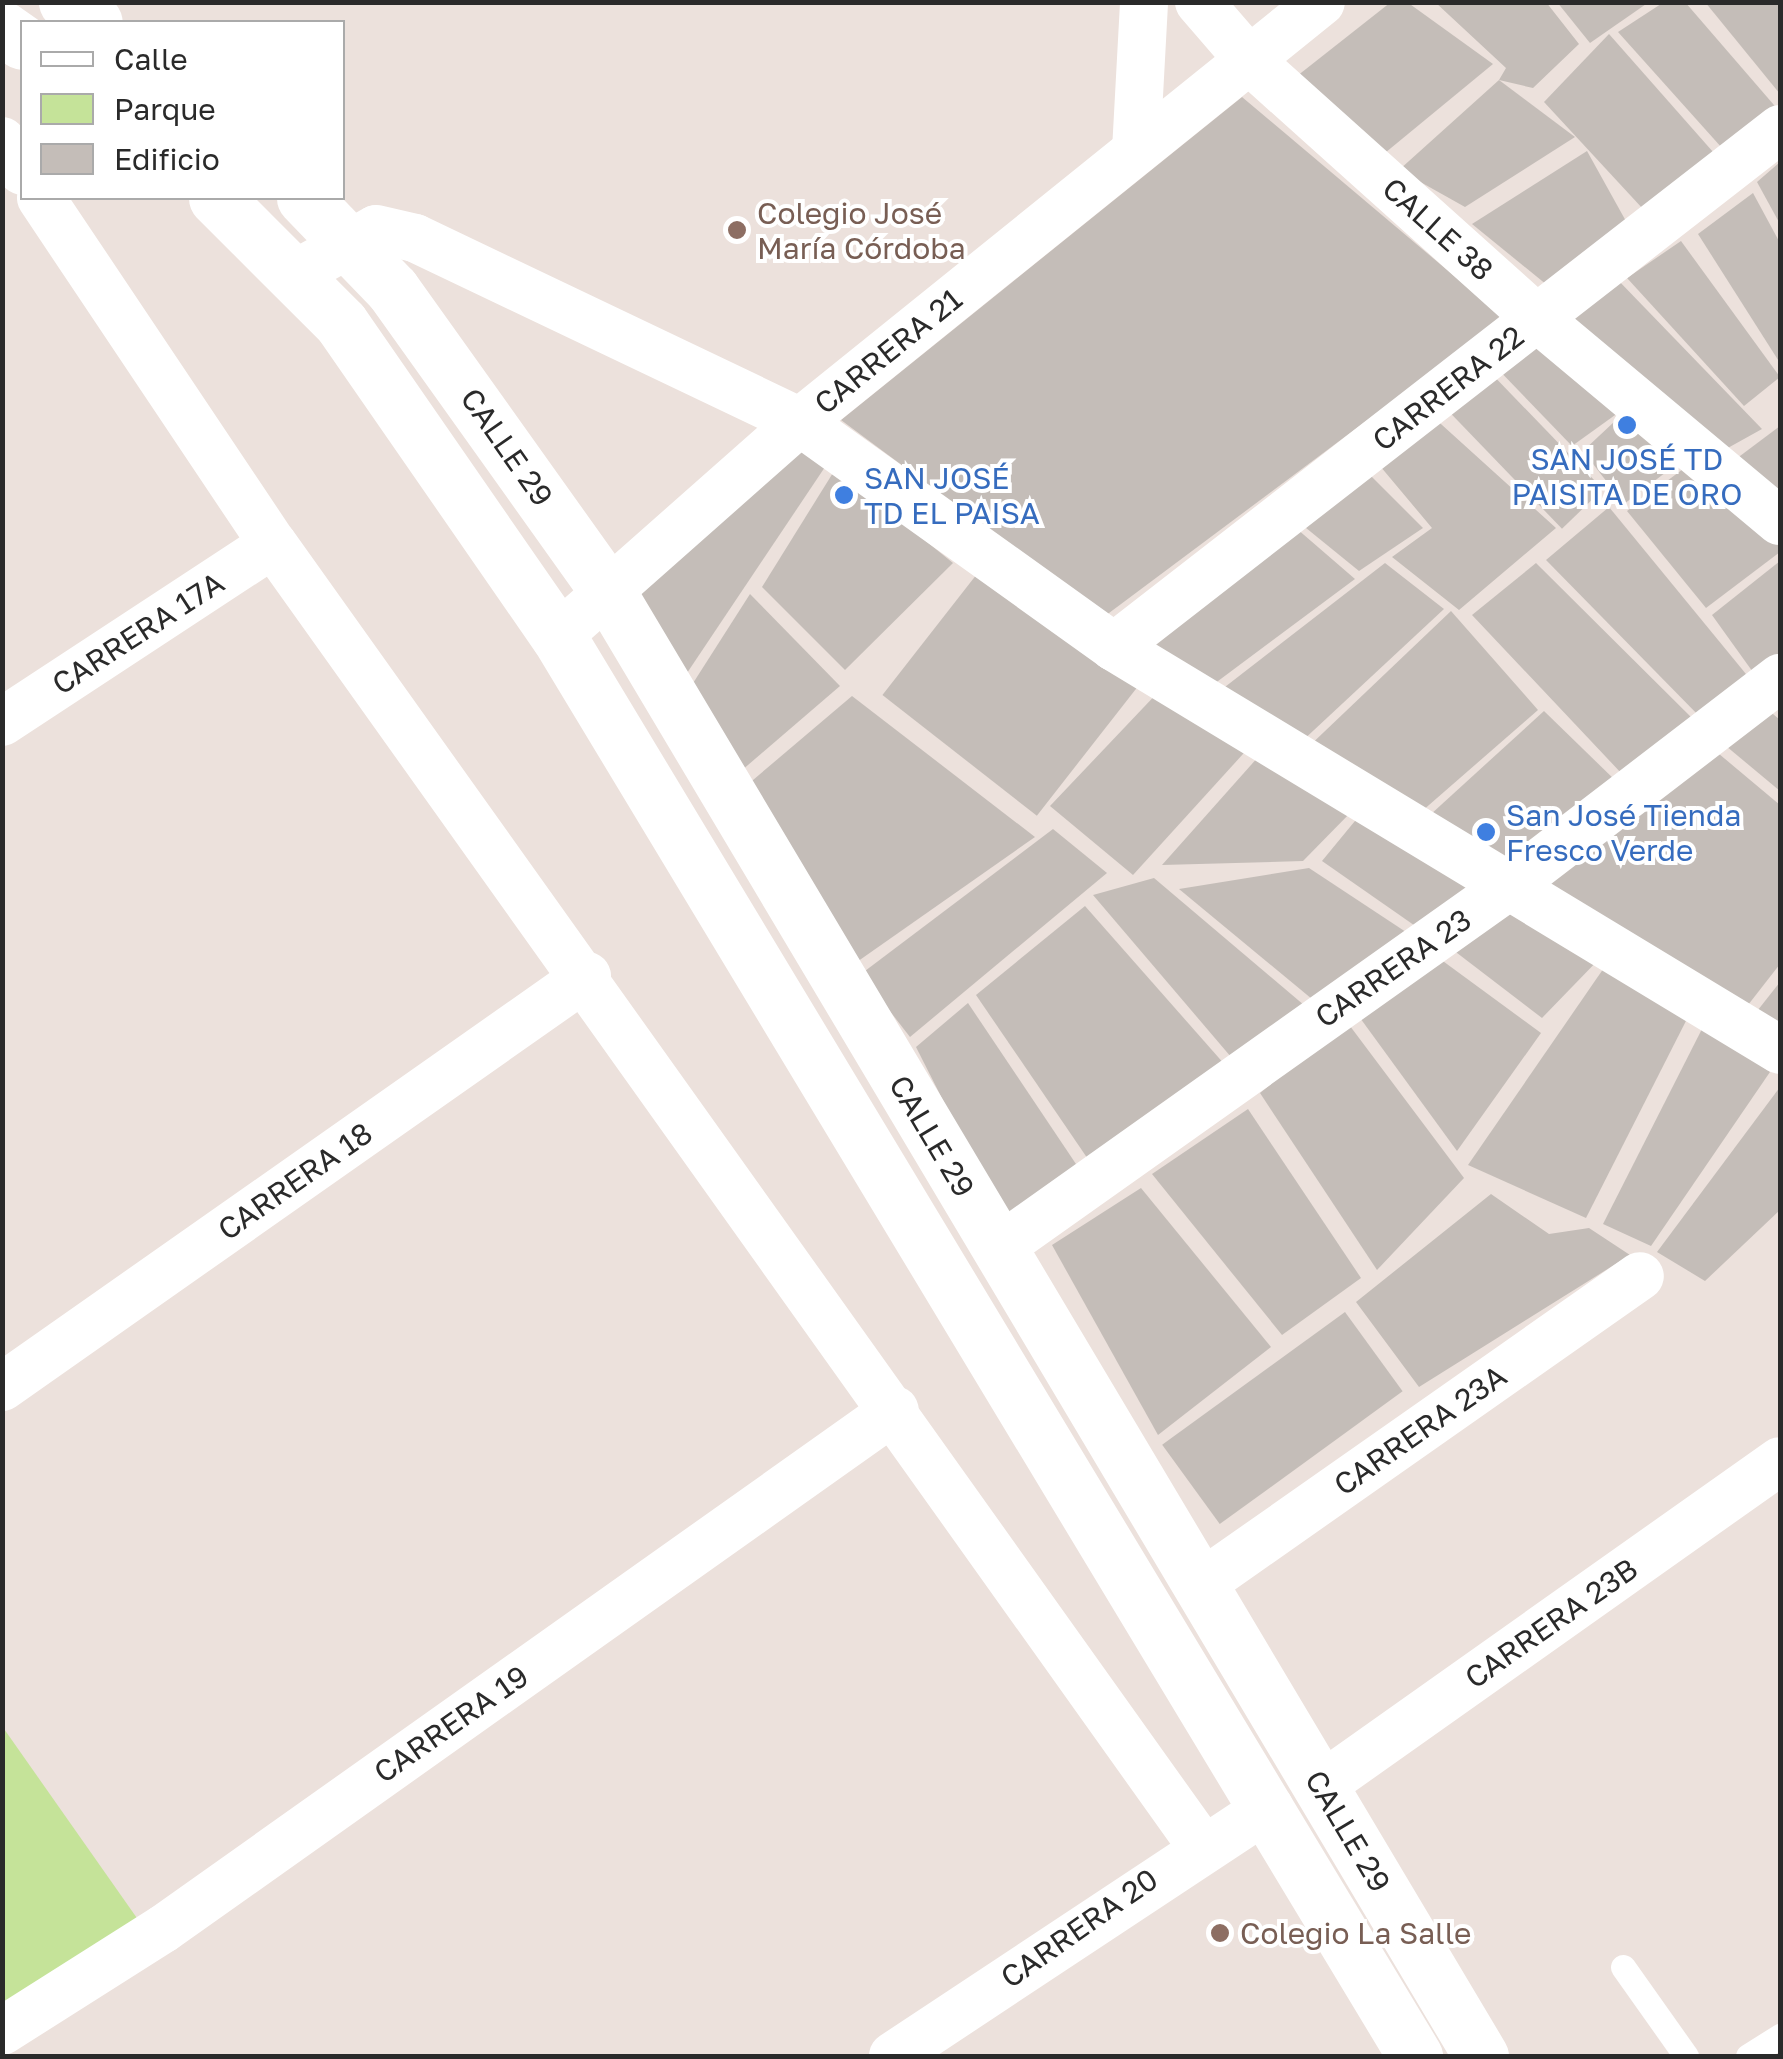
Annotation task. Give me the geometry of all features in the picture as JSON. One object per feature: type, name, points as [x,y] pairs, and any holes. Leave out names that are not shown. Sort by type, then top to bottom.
[{"type":"main road","points":[[66,2],[92,20]]},
{"type":"main road","name":"CALLE 29","points":[[218,200],[297,273],[341,323],[558,636],[1269,1807],[1415,2056]]},
{"type":"main road","name":"CALLE 29","points":[[306,200],[348,239],[489,419],[607,590],[1482,2056]]},
{"type":"street","points":[[1136,151],[1144,2]]},
{"type":"street","name":"CALLE 38","points":[[1200,2],[1249,60],[1538,318],[1780,521]]},
{"type":"street","name":"CARRERA 21","points":[[558,636],[800,422],[1321,2]]},
{"type":"street","name":"CARRERA 22","points":[[1114,647],[1780,129]]},
{"type":"street","points":[[2,140],[20,167]]},
{"type":"street","points":[[41,200],[273,544],[587,976],[1200,1844]]},
{"type":"street","points":[[297,273],[348,239],[376,229],[414,238],[800,422],[1114,647],[1780,1050]]},
{"type":"street","name":"CARRERA 17A","points":[[2,722],[273,544]]},
{"type":"street","name":"CARRERA 23","points":[[999,1248],[1508,886],[1780,678]]},
{"type":"street","name":"CARRERA 18","points":[[2,1387],[587,976]]},
{"type":"street","name":"CARRERA 23A","points":[[1201,1584],[1640,1276]]},
{"type":"street","name":"CARRERA 19","points":[[2,2031],[163,1929],[895,1410]]},
{"type":"street","name":"CARRERA 23B","points":[[1321,1786],[1780,1461]]},
{"type":"street","name":"CARRERA 20","points":[[893,2056],[1200,1844],[1269,1807]]},
{"type":"lane","points":[[1623,1967],[1686,2056]]},
{"type":"lane","points":[[1748,2056],[1780,2036]]},
{"type":"green space","points":[[2,1726],[139,1921],[2,2015]]},
{"type":"building","points":[[1391,2],[1407,2],[1493,64],[1374,162],[1292,80]]},
{"type":"building","points":[[1435,2],[1546,2],[1579,44],[1533,88],[1499,80],[1506,68]]},
{"type":"building","points":[[1557,2],[1649,2],[1590,43]]},
{"type":"building","points":[[1664,2],[1685,2],[1780,112],[1722,148],[1618,32]]},
{"type":"building","points":[[1705,2],[1780,2],[1780,94]]},
{"type":"building","points":[[1609,34],[1721,161],[1643,209],[1544,102]]},
{"type":"building","points":[[1499,80],[1575,137],[1465,207],[1399,170]]},
{"type":"building","points":[[1242,97],[1504,318],[1105,616],[841,420]]},
{"type":"building","points":[[1587,151],[1632,232],[1547,285],[1472,224]]},
{"type":"building","points":[[1780,162],[1780,224],[1757,182]]},
{"type":"building","points":[[1753,193],[1780,243],[1780,363],[1698,234]]},
{"type":"building","points":[[1681,241],[1780,377],[1744,406],[1627,278]]},
{"type":"building","points":[[1616,278],[1762,429],[1717,454],[1556,323]]},
{"type":"building","points":[[1538,333],[1629,405],[1572,446],[1493,364]]},
{"type":"building","points":[[1487,369],[1603,489],[1562,529],[1446,409]]},
{"type":"building","points":[[1630,407],[1690,454],[1624,504],[1583,451]]},
{"type":"building","points":[[1431,415],[1556,528],[1459,610],[1392,557],[1432,528],[1375,460]]},
{"type":"building","points":[[1780,426],[1780,503],[1736,459]]},
{"type":"building","points":[[795,440],[827,464],[681,682],[624,591]]},
{"type":"building","points":[[1695,460],[1780,532],[1780,552],[1706,608],[1627,511]]},
{"type":"building","points":[[1362,467],[1423,528],[1359,571],[1295,519]]},
{"type":"building","points":[[836,468],[953,563],[845,670],[762,587]]},
{"type":"building","points":[[1609,507],[1755,685],[1704,721],[1546,560]]},
{"type":"building","points":[[1289,522],[1355,579],[1206,690],[1128,647]]},
{"type":"building","points":[[1780,561],[1780,667],[1760,682],[1712,615]]},
{"type":"building","points":[[1385,563],[1444,609],[1299,744],[1212,697]]},
{"type":"building","points":[[1536,563],[1699,725],[1623,775],[1472,615]]},
{"type":"building","points":[[984,565],[1138,686],[1037,816],[882,695]]},
{"type":"building","points":[[750,594],[840,686],[734,777],[688,691]]},
{"type":"building","points":[[1451,611],[1538,710],[1421,812],[1303,752]]},
{"type":"building","points":[[1162,688],[1253,743],[1133,875],[1050,806]]},
{"type":"building","points":[[852,696],[1035,837],[854,964],[740,791]]},
{"type":"building","points":[[1766,708],[1780,720],[1780,791],[1720,741]]},
{"type":"building","points":[[1544,711],[1618,783],[1507,859],[1430,815]]},
{"type":"building","points":[[1706,743],[1780,805],[1780,964],[1741,1014],[1531,881]]},
{"type":"building","points":[[1267,747],[1355,808],[1303,861],[1162,865]]},
{"type":"building","points":[[1364,810],[1475,884],[1421,930],[1322,861]]},
{"type":"building","points":[[1053,829],[1107,873],[910,1037],[861,974]]},
{"type":"building","points":[[1309,868],[1412,936],[1318,1004],[1179,889]]},
{"type":"building","points":[[1154,878],[1311,1011],[1237,1064],[1093,895]]},
{"type":"building","points":[[1508,898],[1603,955],[1542,1018],[1444,943]]},
{"type":"building","points":[[1085,906],[1226,1066],[1092,1165],[976,995]]},
{"type":"building","points":[[1436,956],[1541,1033],[1457,1151],[1355,1011]]},
{"type":"building","points":[[1608,962],[1689,1015],[1586,1218],[1468,1165]]},
{"type":"building","points":[[1780,982],[1780,1032],[1754,1015]]},
{"type":"building","points":[[968,1003],[1080,1170],[1006,1225],[916,1047]]},
{"type":"building","points":[[1347,1022],[1464,1178],[1377,1270],[1260,1093]]},
{"type":"building","points":[[1704,1025],[1770,1072],[1651,1246],[1603,1224]]},
{"type":"building","points":[[1780,1087],[1780,1210],[1705,1281],[1657,1252]]},
{"type":"building","points":[[1248,1109],[1361,1278],[1282,1335],[1152,1174]]},
{"type":"building","points":[[1141,1188],[1271,1347],[1158,1435],[1052,1245]]},
{"type":"building","points":[[1491,1194],[1549,1234],[1589,1228],[1630,1255],[1419,1387],[1356,1302]]},
{"type":"building","points":[[1345,1312],[1403,1391],[1220,1524],[1162,1445]]},
{"type":"place","name":"Colegio José María Córdoba","points":[[737,230]]},
{"type":"place","name":"SAN JOSÉ TD PAISITA DE ORO","points":[[1627,425]]},
{"type":"place","name":"SAN JOSÉ TD EL PAISA","points":[[844,495]]},
{"type":"place","name":"San José Tienda Fresco Verde","points":[[1486,832]]},
{"type":"place","name":"Colegio La Salle","points":[[1220,1933]]}]
